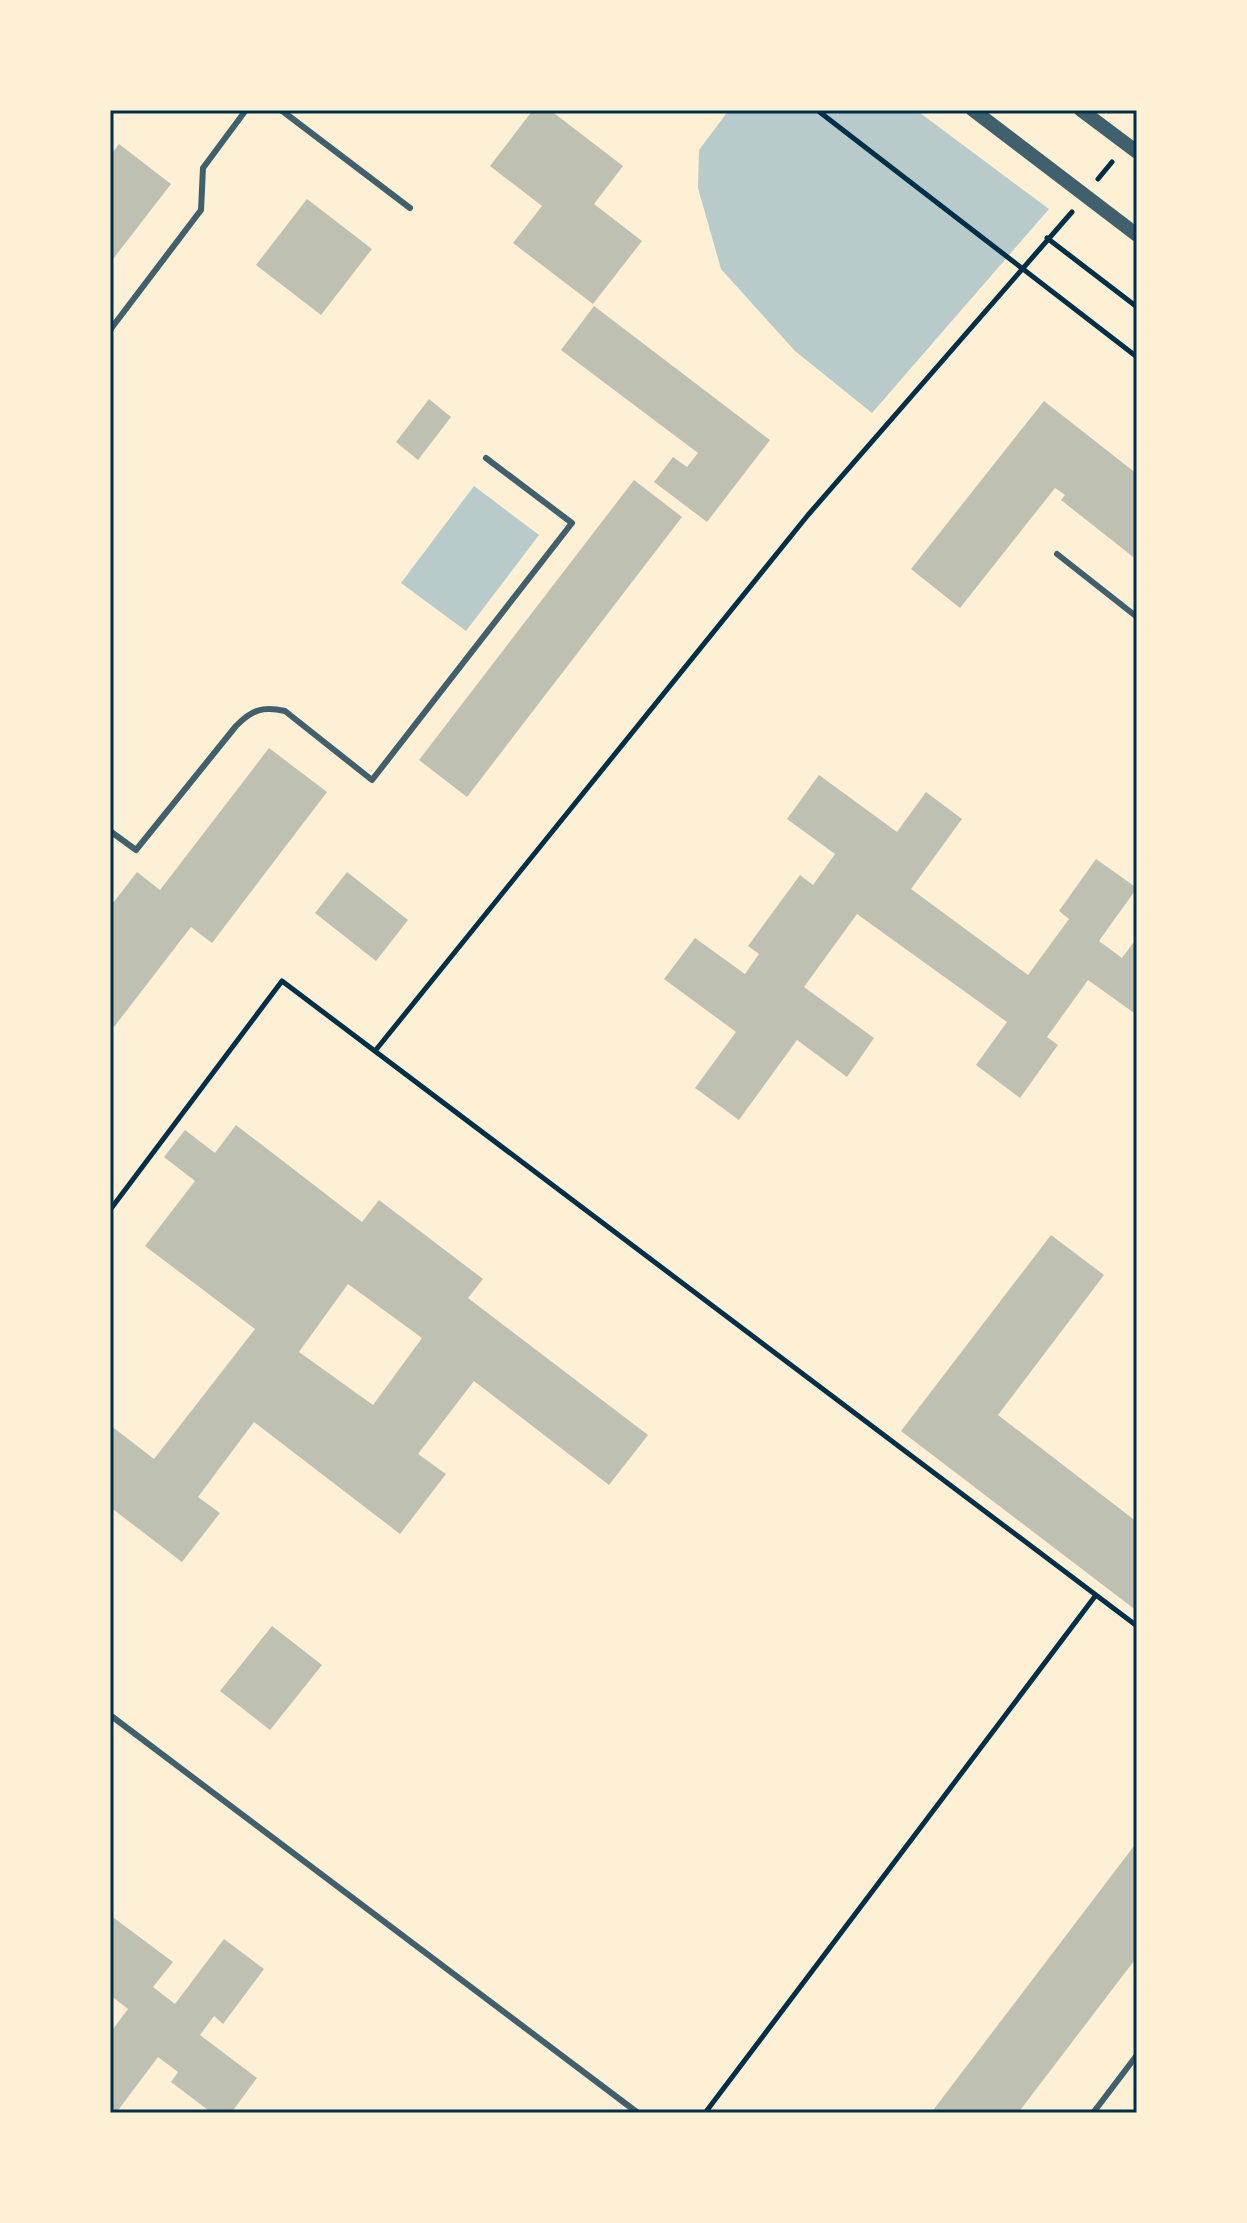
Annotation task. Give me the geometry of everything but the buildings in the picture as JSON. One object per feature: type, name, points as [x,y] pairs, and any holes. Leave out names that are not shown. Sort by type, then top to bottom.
[{"type":"street","points":[[973,110],[1137,235]]},
{"type":"street","points":[[1081,110],[1131,148]]},
{"type":"lane","points":[[110,330],[201,210],[203,168],[246,110]]},
{"type":"lane","points":[[281,110],[410,208]]},
{"type":"lane","points":[[110,831],[136,850],[251,711],[268,708],[285,711],[372,780],[572,523],[486,458]]},
{"type":"lane","points":[[1057,554],[1137,617]]},
{"type":"lane","points":[[110,1715],[638,2113]]},
{"type":"lane","points":[[1093,2113],[1137,2055]]},
{"type":"path","points":[[817,110],[1019,269],[1137,357]]},
{"type":"path","points":[[375,1051],[808,515],[1019,269],[1131,148]]},
{"type":"path","points":[[1047,238],[1137,307]]},
{"type":"path","points":[[110,1210],[282,981],[1137,1626]]},
{"type":"path","points":[[705,2113],[1096,1595]]},
{"type":"shaded area","points":[[729,110],[916,110],[1049,209],[872,413],[795,351],[721,269],[698,188],[699,150]]},
{"type":"shaded area","points":[[474,486],[539,535],[466,631],[401,583]]}]
